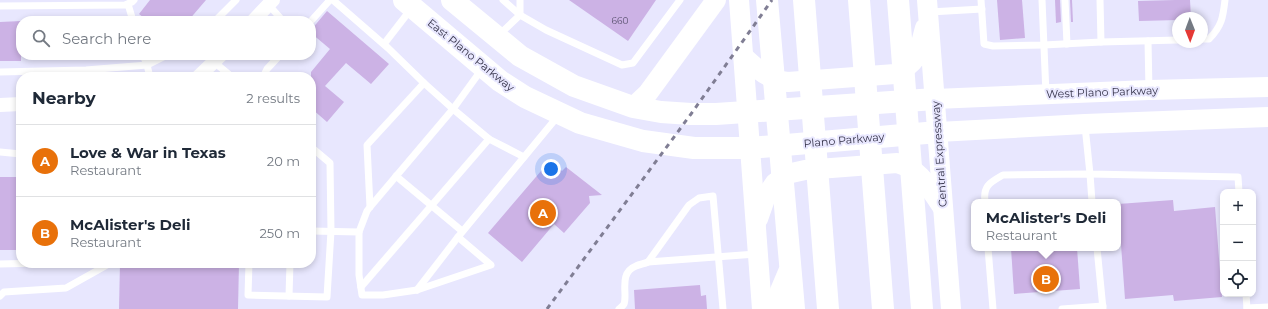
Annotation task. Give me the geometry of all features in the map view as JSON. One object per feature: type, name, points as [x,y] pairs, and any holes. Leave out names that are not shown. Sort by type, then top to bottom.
[{"type":"main road","points":[[452,0],[496,38],[520,56],[568,82],[633,107],[661,112],[716,114],[927,99]]},
{"type":"main road","points":[[633,107],[648,93],[716,0]]},
{"type":"main road","points":[[739,0],[750,63],[755,111],[757,147],[756,227],[762,309]]},
{"type":"main road","points":[[767,0],[794,309]]},
{"type":"main road","points":[[804,0],[828,309]]},
{"type":"main road","points":[[859,0],[883,309]]},
{"type":"main road","points":[[898,0],[922,309]]},
{"type":"main road","name":"East Plano Parkway","points":[[408,4],[500,81],[525,98],[580,123],[643,141],[694,148],[757,147]]},
{"type":"main road","points":[[750,63],[765,76],[777,81],[788,82],[895,74],[907,68],[916,58],[928,10]]},
{"type":"main road","name":"Central Expressway","points":[[928,10],[927,99],[929,133],[943,208],[951,309]]},
{"type":"main road","points":[[483,68],[496,38]]},
{"type":"main road","name":"West Plano Parkway","points":[[927,99],[1148,90],[1268,87]]},
{"type":"main road","points":[[929,133],[1085,124],[1268,117]]},
{"type":"main road","name":"Plano Parkway","points":[[757,147],[929,133]]},
{"type":"main road","points":[[756,227],[766,196],[775,183],[787,174],[805,170],[897,163],[916,172],[943,208]]},
{"type":"main road","points":[[778,309],[778,298],[790,268]]},
{"type":"street","points":[[257,16],[269,2]]},
{"type":"street","points":[[203,72],[216,60]]},
{"type":"street","points":[[0,105],[16,104]]},
{"type":"lane","points":[[220,16],[236,0]]},
{"type":"lane","points":[[316,16],[330,0]]},
{"type":"lane","points":[[333,0],[384,44],[424,83],[488,139],[524,157]]},
{"type":"lane","points":[[503,0],[520,15],[546,30],[622,65],[633,63],[680,0]]},
{"type":"lane","points":[[496,38],[520,15],[520,0]]},
{"type":"lane","points":[[981,0],[984,44],[993,46],[1172,40]]},
{"type":"lane","points":[[1042,0],[1046,94]]},
{"type":"lane","points":[[1065,0],[1067,44]]},
{"type":"lane","points":[[1100,0],[1102,42]]},
{"type":"lane","points":[[1208,39],[1218,30],[1223,17],[1225,0]]},
{"type":"lane","points":[[1,4],[131,2],[132,16]]},
{"type":"lane","points":[[269,2],[279,16]]},
{"type":"lane","points":[[384,44],[408,4]]},
{"type":"lane","points":[[928,10],[982,9]]},
{"type":"lane","points":[[1148,41],[1148,90]]},
{"type":"lane","points":[[146,60],[149,72]]},
{"type":"lane","points":[[0,72],[86,70],[147,65],[157,60]]},
{"type":"lane","points":[[219,60],[228,72]]},
{"type":"lane","points":[[266,72],[275,60]]},
{"type":"lane","points":[[396,176],[432,206],[491,265],[417,290],[383,295],[362,295],[359,232],[370,207],[396,176],[453,109],[483,68]]},
{"type":"lane","points":[[370,207],[367,145],[424,83]]},
{"type":"lane","points":[[417,290],[460,234],[560,114]]},
{"type":"lane","points":[[1085,124],[1092,199]]},
{"type":"lane","points":[[361,287],[488,139]]},
{"type":"lane","points":[[249,268],[248,295],[327,297],[330,231],[330,163],[316,151]]},
{"type":"lane","points":[[0,152],[16,154]]},
{"type":"lane","points":[[985,199],[984,192],[990,182],[1003,175],[1090,174],[1238,177],[1239,189]]},
{"type":"lane","points":[[648,262],[690,205],[699,198],[713,196],[723,309]]},
{"type":"lane","points":[[316,231],[359,232]]},
{"type":"lane","points":[[988,251],[993,309]]},
{"type":"lane","points":[[1062,309],[1103,308],[1097,251]]},
{"type":"lane","points":[[619,309],[625,306],[624,284],[629,271],[635,266],[648,262],[758,254]]},
{"type":"lane","points":[[0,264],[16,264]]},
{"type":"lane","points":[[0,296],[4,292],[66,288],[102,268]]},
{"type":"lane","points":[[289,296],[290,268]]},
{"type":"lane","points":[[1246,297],[1247,309],[1268,307]]},
{"type":"building","points":[[150,0],[206,0],[192,16],[142,16],[139,14]]},
{"type":"building","points":[[569,0],[656,0],[628,41]]},
{"type":"building","points":[[997,0],[1022,0],[1025,38],[1000,40]]},
{"type":"building","points":[[1055,0],[1060,0],[1061,22],[1056,23]]},
{"type":"building","points":[[1070,0],[1072,0],[1073,22],[1071,22]]},
{"type":"building","points":[[1190,0],[1191,12],[1172,12],[1172,20],[1139,21],[1138,1]]},
{"type":"building","points":[[327,11],[389,64],[371,84],[346,63],[325,86],[344,102],[327,122],[316,112],[316,72],[311,72],[330,49],[316,37],[316,24]]},
{"type":"building","points":[[16,21],[16,60],[21,61],[0,61],[0,22]]},
{"type":"building","points":[[547,164],[551,167],[554,164],[562,171],[566,167],[602,195],[589,196],[590,203],[564,233],[554,224],[522,262],[488,233]]},
{"type":"building","points":[[0,177],[16,177],[16,250],[0,250]]},
{"type":"building","points":[[1173,200],[1174,211],[1215,207],[1220,271],[1220,297],[1222,297],[1174,301],[1173,295],[1125,299],[1121,245],[1121,204]]},
{"type":"building","points":[[1011,251],[1077,251],[1080,289],[1014,294]]},
{"type":"building","points":[[120,268],[239,268],[238,309],[119,309]]},
{"type":"building","points":[[700,285],[701,296],[706,295],[707,309],[635,309],[634,290]]},
{"type":"railway","points":[[547,309],[691,114],[772,0]]},
{"type":"place","name":"Love & War in Texas","points":[[543,213]]},
{"type":"place","name":"McAlister's Deli","points":[[1046,279]]}]
